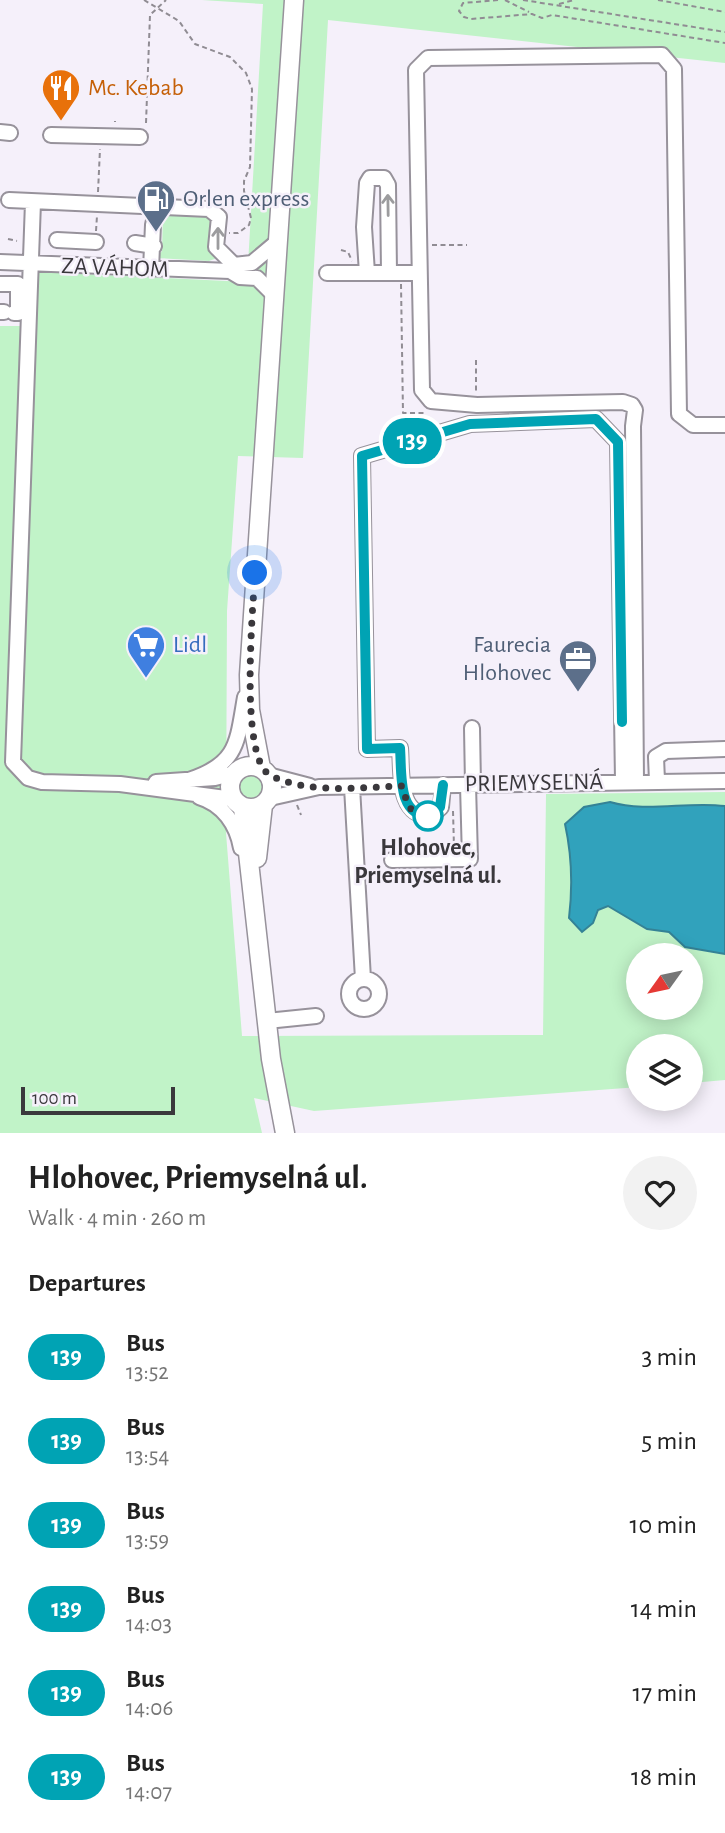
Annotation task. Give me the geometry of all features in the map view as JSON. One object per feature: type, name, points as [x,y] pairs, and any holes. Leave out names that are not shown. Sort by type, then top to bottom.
[{"type":"main road","points":[[254,886],[266,802],[272,788],[252,771],[249,675],[294,0]]},
{"type":"main road","points":[[252,771],[230,785],[238,803],[254,886],[267,1021],[285,1133]]},
{"type":"main road","points":[[238,803],[266,802]]},
{"type":"street","points":[[630,781],[635,410],[632,405],[623,402],[477,405],[430,401],[422,390],[416,70],[428,58],[662,55],[674,69],[679,414],[693,425],[725,425]]},
{"type":"street","points":[[51,135],[140,137]]},
{"type":"street","points":[[367,274],[367,183],[370,178],[384,178],[388,185],[395,278]]},
{"type":"street","points":[[9,200],[156,211],[209,209],[219,216],[216,247],[240,276],[257,278],[274,295]]},
{"type":"street","points":[[33,202],[13,762],[28,778],[42,782],[187,786],[252,771]]},
{"type":"street","points":[[151,269],[153,246],[159,240],[160,225],[156,211]]},
{"type":"street","points":[[57,240],[96,242]]},
{"type":"street","points":[[232,268],[252,263],[277,242]]},
{"type":"street","points":[[135,243],[153,246]]},
{"type":"street","name":"ZA VÁHOM","points":[[0,262],[151,269],[232,268]]},
{"type":"street","points":[[327,273],[395,278],[418,273]]},
{"type":"street","points":[[0,284],[19,284],[18,313],[6,312]]},
{"type":"street","name":"PRIEMYSELNÁ","points":[[402,786],[400,748],[367,749],[362,456],[470,424],[596,419],[618,442],[622,722],[630,781]]},
{"type":"street","points":[[187,786],[208,774],[230,756],[237,744],[249,675]]},
{"type":"street","points":[[392,860],[470,859],[472,728]]},
{"type":"street","points":[[657,781],[656,757],[666,751],[725,749]]},
{"type":"street","name":"PRIEMYSELNÁ","points":[[252,771],[318,787],[725,781]]},
{"type":"street","points":[[402,786],[409,809],[418,816],[430,816],[440,807],[443,785]]},
{"type":"street","points":[[187,786],[238,803]]},
{"type":"street","points":[[187,786],[222,810],[236,829],[256,911]]},
{"type":"street","name":"PRIEMYSELNÁ","points":[[266,802],[318,787]]},
{"type":"street","points":[[352,787],[363,979]]},
{"type":"street","points":[[267,1021],[316,1016]]},
{"type":"path","points":[[144,0],[179,21],[195,44],[230,57],[246,72],[252,89],[250,167],[244,181],[251,218],[249,225],[238,233],[218,232]]},
{"type":"path","points":[[146,123],[150,15],[166,0]]},
{"type":"path","points":[[498,0],[463,3],[459,11],[464,17],[471,19],[532,14]]},
{"type":"path","points":[[505,0],[542,18],[552,15],[725,43]]},
{"type":"path","points":[[523,0],[725,32]]},
{"type":"path","points":[[558,4],[574,0]]},
{"type":"path","points":[[658,0],[725,12]]},
{"type":"path","points":[[96,242],[100,136]]},
{"type":"path","points":[[8,239],[26,242]]},
{"type":"path","points":[[341,250],[348,252]]},
{"type":"path","points":[[395,278],[400,324],[402,413],[427,413]]},
{"type":"path","points":[[476,360],[477,405]]},
{"type":"path","points":[[398,401],[402,400]]},
{"type":"path","points":[[297,804],[301,815]]},
{"type":"path","points":[[453,811],[454,859]]},
{"type":"green space","points":[[202,0],[725,0],[725,63],[328,20],[303,458],[238,456],[227,611],[226,833],[242,1036],[543,1035],[546,794],[725,792],[725,1080],[703,1082],[703,1034],[626,1034],[626,1088],[314,1111],[254,1098],[262,1133],[0,1133],[0,326],[21,326],[23,271],[247,282],[263,4]]},
{"type":"green space","points":[[163,211],[208,213],[212,218],[213,253],[217,258],[209,261],[156,258],[162,251]]},
{"type":"green space","points":[[251,772],[262,776],[266,787],[262,798],[251,802],[240,798],[236,787],[240,776]]},
{"type":"water","points":[[610,802],[638,807],[725,806],[725,954],[704,950],[704,943],[681,943],[669,932],[647,929],[608,906],[598,910],[593,923],[582,932],[569,918],[571,871],[565,824],[584,807]]},
{"type":"bus line","name":"139","points":[[443,785],[440,807],[430,816],[418,816],[409,809],[402,786],[400,748],[367,749],[362,456],[470,424],[596,419],[618,442],[622,722]]},
{"type":"place","name":"Mc. Kebab","points":[[61,122]]},
{"type":"place","name":"Orlen express","points":[[156,233]]},
{"type":"place","name":"Lidl","points":[[146,679]]},
{"type":"place","name":"Faurecia Hlohovec","points":[[578,693]]},
{"type":"place","name":"Hlohovec, Priemyselná ul.","points":[[428,816]]},
{"type":"route","points":[[255,573],[249,675],[250,710],[261,768],[268,775],[318,787],[402,786],[409,809],[418,816],[428,816]]}]
